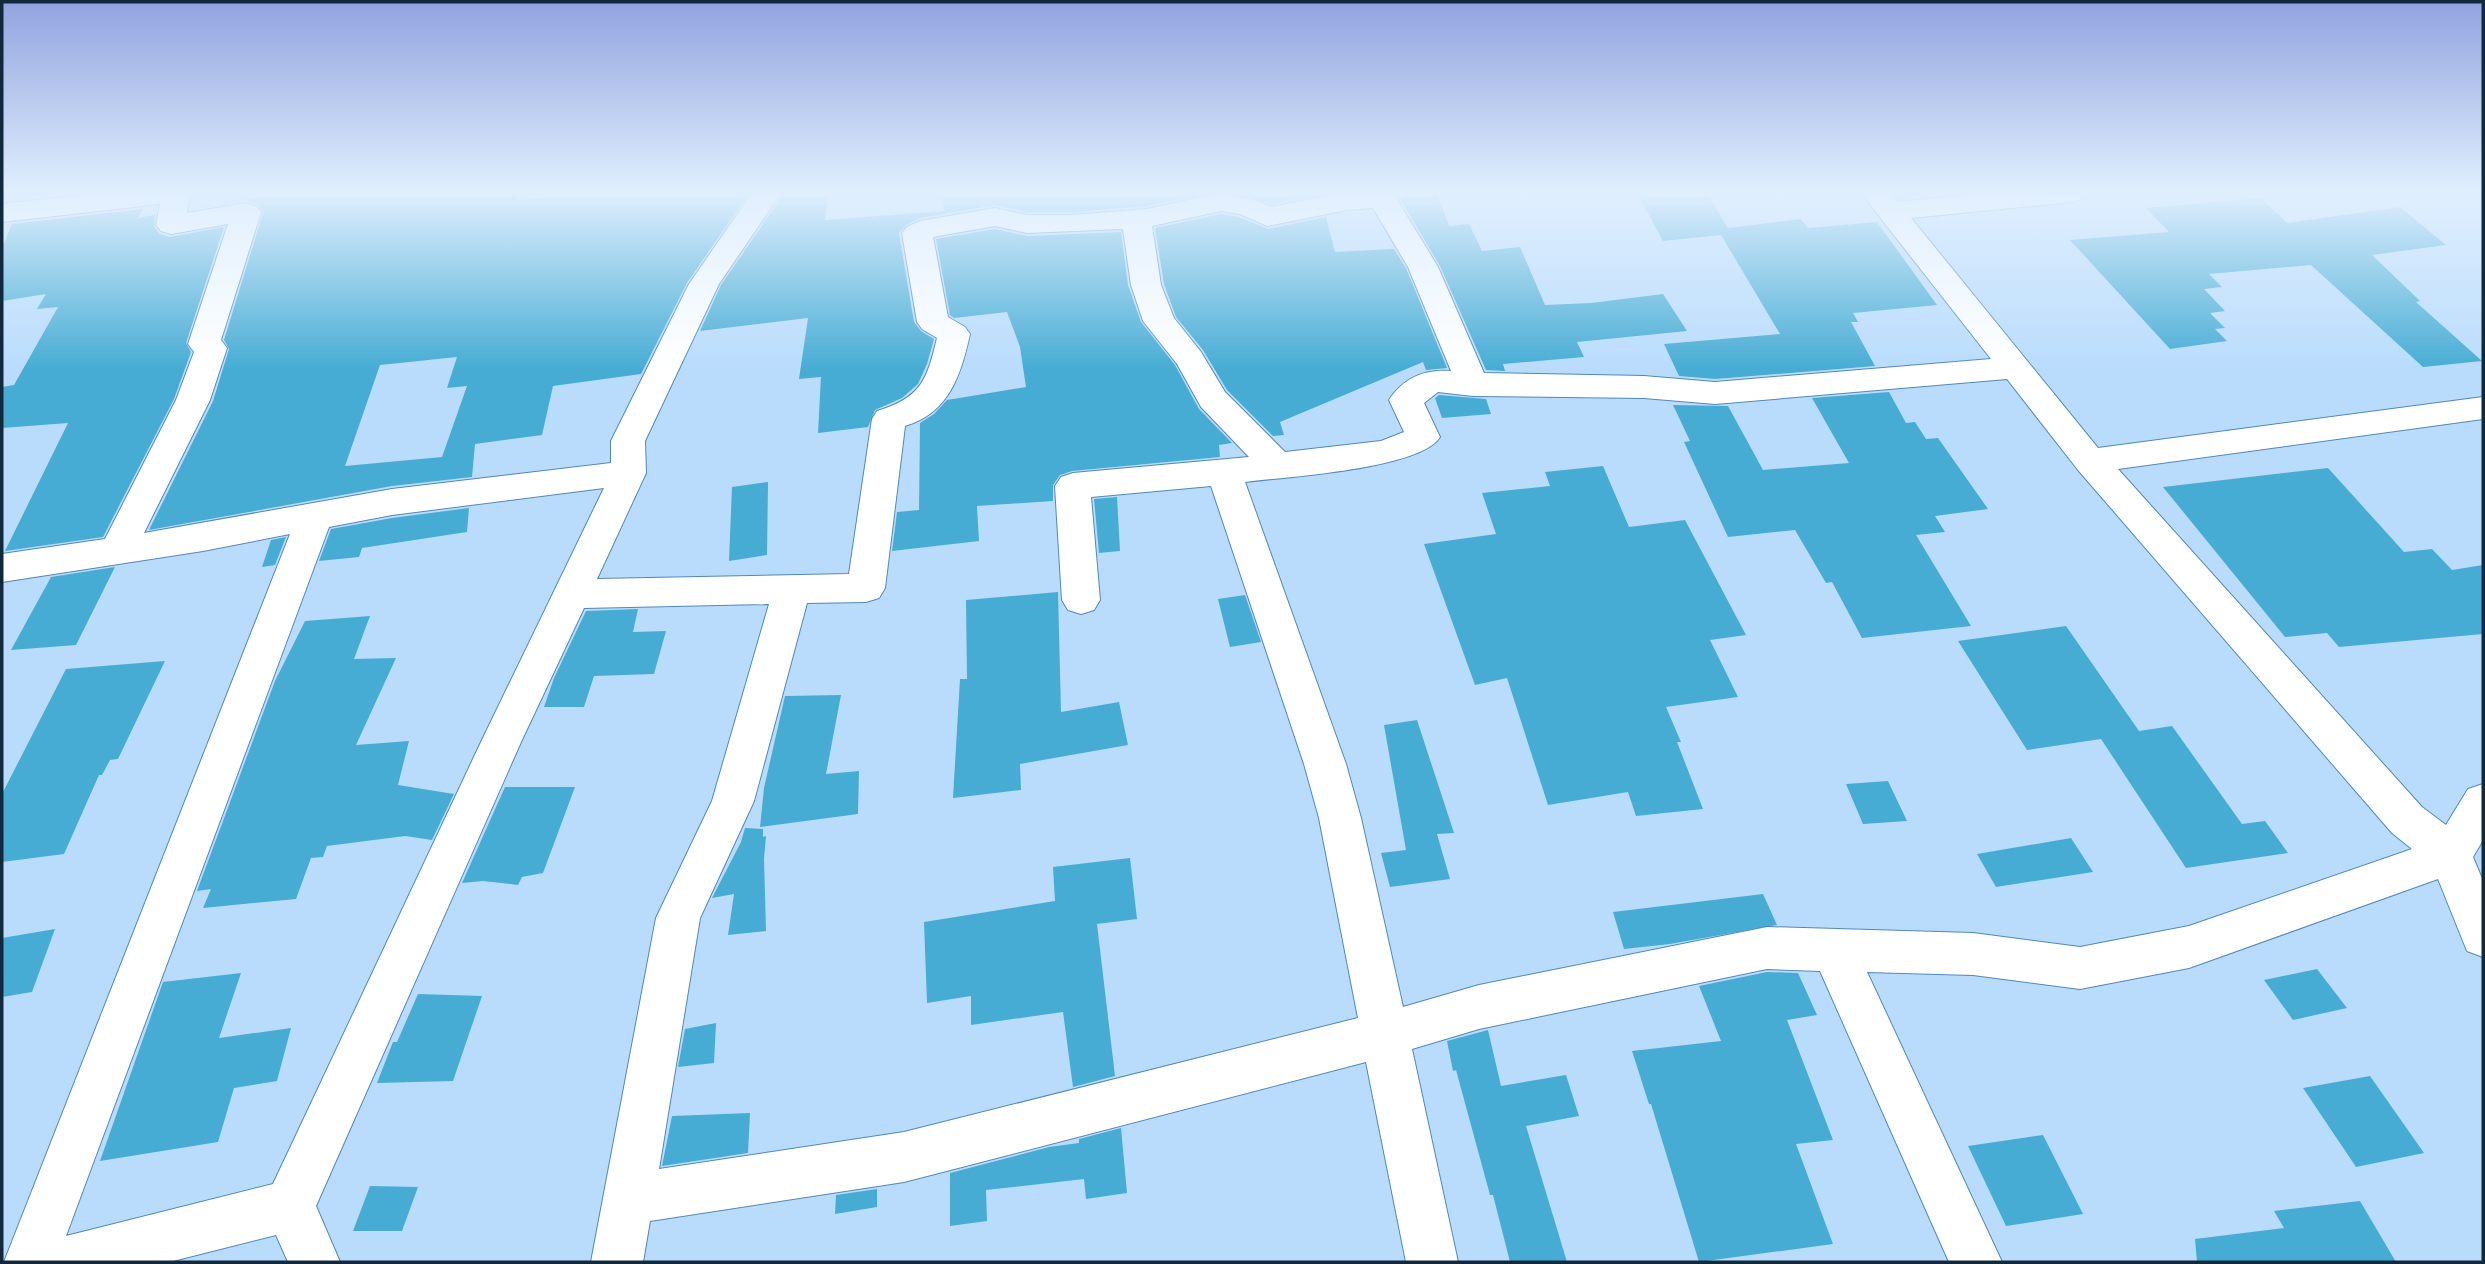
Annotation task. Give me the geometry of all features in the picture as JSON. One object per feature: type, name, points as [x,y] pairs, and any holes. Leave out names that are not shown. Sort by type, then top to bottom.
[{"type":"street","points":[[117,551],[192,400],[211,348],[204,344],[233,252]]},
{"type":"street","points":[[314,1262],[290,1206],[629,473],[628,441],[704,284],[726,252]]},
{"type":"street","points":[[572,594],[866,588],[889,419],[907,415],[935,396],[954,334],[933,322],[920,252]]},
{"type":"street","points":[[1141,252],[1146,285],[1159,321],[1190,359],[1213,399],[1278,466]]},
{"type":"street","points":[[1414,252],[1423,267],[1473,385]]},
{"type":"street","points":[[1920,252],[2090,461],[2407,820],[2451,855],[2483,936]]},
{"type":"street","points":[[1081,600],[1073,486],[1224,472],[1386,452],[1423,437],[1406,400],[1431,380],[1473,385],[1673,387],[1715,393],[2014,368]]},
{"type":"street","points":[[2090,461],[2483,408]]},
{"type":"street","points":[[1224,472],[1325,764],[1340,818],[1432,1262]]},
{"type":"street","points":[[2,568],[203,538],[392,502],[629,473]]},
{"type":"street","points":[[30,1262],[315,517]]},
{"type":"street","points":[[617,1262],[678,918],[733,801],[792,589]]},
{"type":"street","points":[[628,1199],[904,1157],[1386,1034],[1479,1007],[1766,948],[1973,954],[2080,968],[2189,947],[2451,855],[2483,803]]},
{"type":"street","points":[[1834,950],[1976,1262]]},
{"type":"street","points":[[66,1262],[290,1206]]},
{"type":"building","points":[[2,252],[216,252],[186,343],[191,352],[174,399],[103,537],[5,551],[68,423],[2,428],[2,387],[14,385],[58,307],[37,309],[46,294],[2,301]]},
{"type":"building","points":[[251,252],[708,252],[687,283],[641,374],[553,386],[542,435],[475,444],[472,477],[392,486],[149,530],[213,401],[229,349],[224,340]],"holes":[[[457,357],[447,388],[467,386],[442,457],[345,466],[380,365]]]},
{"type":"building","points":[[744,252],[902,252],[914,322],[921,331],[934,339],[927,364],[918,384],[902,398],[875,410],[868,427],[818,433],[821,377],[799,379],[808,318],[700,331],[721,285]]},
{"type":"building","points":[[938,252],[1124,252],[1128,285],[1141,322],[1175,365],[1199,409],[1232,443],[1219,445],[1220,457],[1072,471],[1060,475],[1053,485],[1053,501],[977,506],[979,541],[892,551],[897,512],[919,510],[920,423],[934,414],[947,400],[1026,387],[1020,347],[1007,312],[954,318],[950,315]]},
{"type":"building","points":[[1159,252],[1396,252],[1406,268],[1447,368],[1426,370],[1423,362],[1280,422],[1284,435],[1273,436],[1227,390],[1203,350],[1176,317],[1164,284]]},
{"type":"building","points":[[1432,252],[1522,252],[1545,305],[1591,303],[1663,294],[1687,331],[1577,342],[1584,357],[1503,364],[1505,371],[1486,370]]},
{"type":"building","points":[[1731,252],[1899,252],[1937,305],[1853,313],[1858,322],[1851,322],[1875,366],[1715,379],[1679,376],[1664,344],[1780,334]]},
{"type":"building","points":[[2081,252],[2394,252],[2372,255],[2420,301],[2416,302],[2482,361],[2423,367],[2311,265],[2209,274],[2222,287],[2204,289],[2225,311],[2210,313],[2225,328],[2215,329],[2227,341],[2170,349]]},
{"type":"building","points":[[1889,392],[1906,423],[1915,422],[1926,439],[1938,438],[1988,509],[1935,516],[1945,532],[1916,535],[1971,626],[1862,638],[1832,582],[1826,583],[1795,530],[1728,537],[1684,442],[1690,441],[1673,405],[1728,406],[1763,470],[1849,463],[1812,398]]},
{"type":"building","points":[[1439,395],[1486,399],[1491,414],[1442,418],[1435,398]]},
{"type":"building","points":[[1603,466],[1629,527],[1685,520],[1746,635],[1710,640],[1738,697],[1666,707],[1681,742],[1677,742],[1703,809],[1636,816],[1628,792],[1548,805],[1507,678],[1475,685],[1424,544],[1496,534],[1482,493],[1550,486],[1545,472]]},
{"type":"building","points":[[2328,468],[2404,552],[2432,549],[2452,570],[2483,565],[2483,634],[2339,647],[2327,633],[2285,637],[2163,487]]},
{"type":"building","points":[[768,482],[767,555],[729,561],[732,487]]},
{"type":"building","points":[[1117,497],[1120,551],[1099,553],[1094,499]]},
{"type":"building","points":[[469,508],[467,532],[362,548],[359,557],[319,561],[331,529]]},
{"type":"building","points":[[286,537],[275,565],[262,567],[271,540]]},
{"type":"building","points":[[115,567],[76,645],[11,650],[51,577]]},
{"type":"building","points":[[1058,592],[1061,712],[1119,702],[1128,745],[1020,764],[1021,790],[953,798],[960,679],[967,679],[966,600]]},
{"type":"building","points":[[1245,595],[1261,642],[1230,647],[1218,599]]},
{"type":"building","points":[[638,609],[633,632],[666,631],[654,674],[594,676],[584,707],[544,707],[554,678],[586,611]]},
{"type":"building","points":[[370,616],[354,659],[396,658],[356,745],[409,741],[398,785],[454,794],[432,840],[405,836],[327,846],[323,857],[311,858],[296,899],[203,908],[211,889],[197,891],[275,681],[305,621]]},
{"type":"building","points":[[2066,626],[2139,731],[2172,726],[2242,824],[2265,821],[2288,853],[2186,868],[2101,739],[2027,750],[1958,641]]},
{"type":"building","points":[[165,661],[118,759],[110,760],[102,775],[99,775],[64,854],[2,862],[2,794],[66,669]]},
{"type":"building","points":[[841,695],[826,774],[859,771],[858,814],[760,827],[764,788],[785,696]]},
{"type":"building","points":[[1417,720],[1454,833],[1437,834],[1450,879],[1390,887],[1381,853],[1406,850],[1384,725]]},
{"type":"building","points":[[1888,781],[1907,821],[1863,824],[1846,784]]},
{"type":"building","points":[[505,787],[575,787],[543,873],[522,877],[518,885],[483,881],[462,883]]},
{"type":"building","points":[[745,828],[763,829],[763,837],[766,836],[766,931],[728,935],[734,894],[712,898],[741,842]]},
{"type":"building","points":[[2071,838],[2093,872],[1996,887],[1977,854]]},
{"type":"building","points":[[1130,858],[1137,919],[1097,924],[1115,1076],[1073,1087],[1063,1012],[971,1025],[971,996],[927,1003],[924,922],[1055,901],[1053,867]]},
{"type":"building","points":[[1763,894],[1777,925],[1670,944],[1624,949],[1613,912]]},
{"type":"building","points":[[55,929],[32,992],[2,997],[2,938]]},
{"type":"building","points":[[2317,969],[2347,1008],[2293,1020],[2264,980]]},
{"type":"building","points":[[1767,972],[1798,973],[1817,1015],[1787,1020],[1833,1140],[1796,1144],[1833,1244],[1699,1262],[1632,1051],[1721,1041],[1699,986]]},
{"type":"building","points":[[241,973],[219,1038],[291,1028],[277,1081],[234,1088],[218,1142],[100,1161],[163,982]]},
{"type":"building","points":[[418,994],[482,996],[453,1081],[377,1083],[393,1042],[397,1042]]},
{"type":"building","points":[[716,1023],[714,1063],[678,1067],[685,1029]]},
{"type":"building","points":[[1488,1030],[1501,1086],[1566,1075],[1579,1116],[1526,1126],[1567,1262],[1510,1262],[1456,1070],[1453,1071],[1447,1041]]},
{"type":"building","points":[[2370,1076],[2424,1153],[2356,1167],[2303,1088]]},
{"type":"building","points":[[750,1113],[748,1153],[662,1166],[672,1116]]},
{"type":"building","points":[[1121,1128],[1127,1193],[1086,1199],[1084,1179],[986,1190],[987,1221],[950,1226],[950,1173],[1049,1147],[1079,1143],[1079,1139]]},
{"type":"building","points":[[2043,1135],[2083,1214],[2006,1226],[1968,1146]]},
{"type":"building","points":[[370,1186],[418,1187],[402,1231],[353,1231]]},
{"type":"building","points":[[877,1189],[877,1207],[835,1214],[836,1195]]},
{"type":"building","points":[[2360,1201],[2396,1262],[2197,1262],[2195,1239],[2284,1228],[2274,1211]]}]
